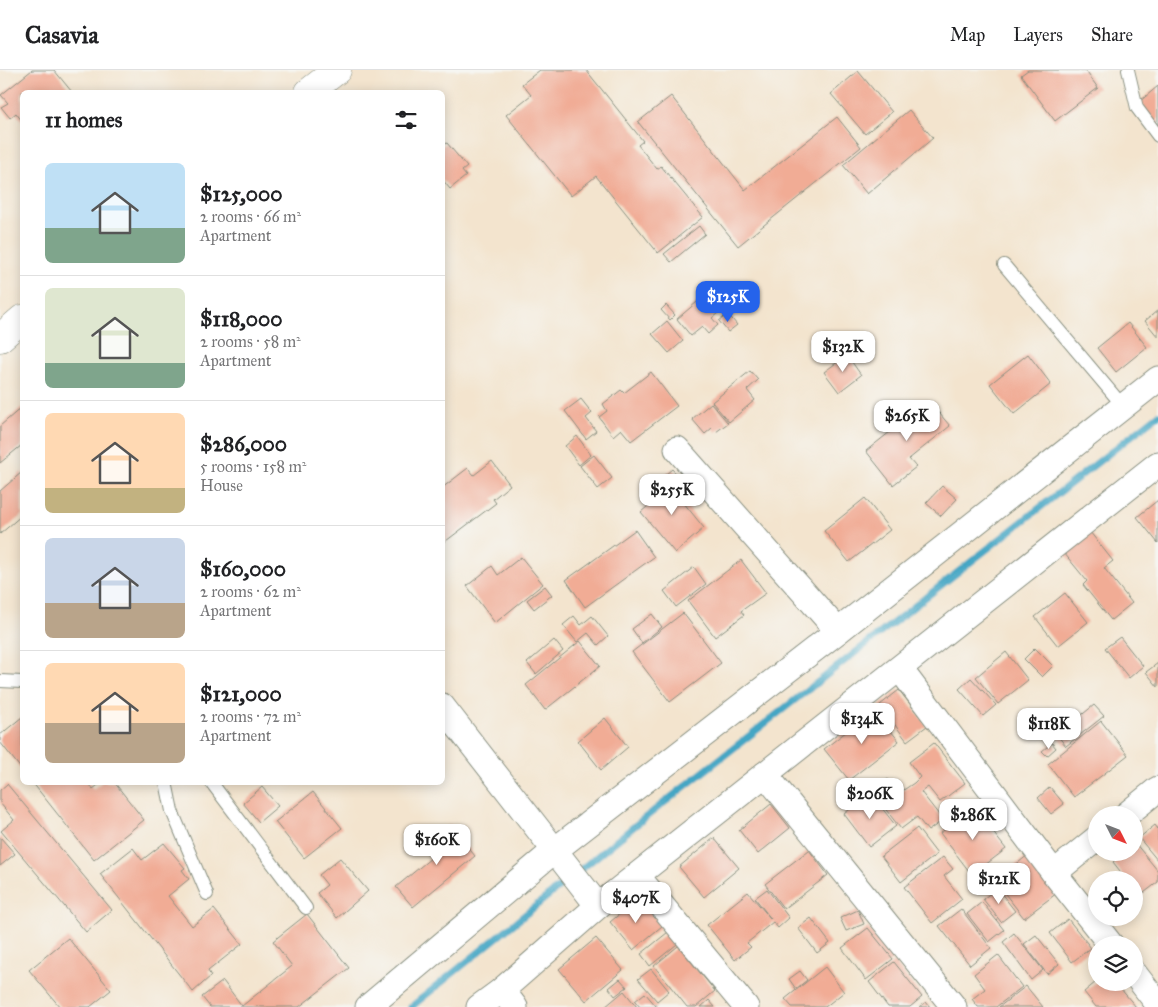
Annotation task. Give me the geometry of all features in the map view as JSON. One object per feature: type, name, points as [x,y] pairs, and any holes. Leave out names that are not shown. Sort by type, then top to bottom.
[{"type":"main road","points":[[312,90],[338,70]]},
{"type":"main road","points":[[0,338],[20,322]]},
{"type":"street","points":[[368,1007],[555,850],[838,631],[1158,379]]},
{"type":"street","points":[[677,449],[838,631]]},
{"type":"street","points":[[479,1007],[508,999],[598,906],[638,877],[765,774],[1158,464]]},
{"type":"street","points":[[900,669],[1104,936]]},
{"type":"street","points":[[445,710],[598,906]]},
{"type":"street","points":[[765,774],[954,1007]]},
{"type":"street","points":[[1137,806],[1158,789]]},
{"type":"street","points":[[1054,873],[1088,845]]},
{"type":"street","points":[[638,877],[746,1007]]},
{"type":"street","points":[[1143,985],[1158,1004]]},
{"type":"lane","points":[[1128,70],[1137,108],[1158,136]]},
{"type":"lane","points":[[1004,265],[1123,406]]},
{"type":"lane","points":[[0,681],[20,682]]},
{"type":"lane","points":[[167,785],[172,811],[206,894]]},
{"type":"lane","points":[[213,785],[306,908]]},
{"type":"building","points":[[32,70],[54,70],[70,90],[20,90],[20,118],[16,113],[10,118],[1,107],[8,103],[1,95]]},
{"type":"building","points":[[540,70],[586,70],[643,141],[638,145],[657,169],[661,166],[703,217],[658,253],[596,176],[571,196],[506,115],[531,95],[522,84]]},
{"type":"building","points":[[1028,70],[1085,70],[1098,88],[1055,121],[1021,75]]},
{"type":"building","points":[[858,71],[892,112],[865,134],[831,94]]},
{"type":"building","points":[[1158,86],[1158,126],[1139,102]]},
{"type":"building","points":[[671,96],[745,190],[837,117],[861,147],[738,246],[638,122]]},
{"type":"building","points":[[909,110],[933,138],[867,194],[843,165]]},
{"type":"building","points":[[447,143],[467,167],[462,171],[466,176],[450,189],[445,183],[445,144]]},
{"type":"building","points":[[699,226],[705,234],[671,262],[664,254]]},
{"type":"building","points":[[710,291],[724,308],[712,318],[718,325],[708,334],[702,327],[691,336],[677,319]]},
{"type":"building","points":[[666,305],[675,315],[670,320],[661,310]]},
{"type":"building","points":[[1158,310],[1158,337],[1145,321]]},
{"type":"building","points":[[728,314],[737,325],[728,332],[719,321]]},
{"type":"building","points":[[667,321],[683,341],[669,353],[652,334]]},
{"type":"building","points":[[1128,323],[1147,347],[1116,372],[1097,348]]},
{"type":"building","points":[[1028,354],[1051,384],[1014,414],[990,384]]},
{"type":"building","points":[[847,355],[861,375],[839,392],[824,372]]},
{"type":"building","points":[[750,371],[758,380],[747,390],[755,400],[729,422],[712,402]]},
{"type":"building","points":[[651,372],[677,406],[631,441],[621,429],[613,436],[599,417],[607,411],[603,404],[621,390],[624,393]]},
{"type":"building","points":[[581,399],[592,413],[586,418],[596,431],[586,439],[565,411]]},
{"type":"building","points":[[929,401],[950,426],[909,459],[916,467],[893,485],[866,451]]},
{"type":"building","points":[[711,403],[728,423],[716,432],[712,428],[705,434],[692,419]]},
{"type":"building","points":[[20,409],[20,447],[0,463],[0,426]]},
{"type":"building","points":[[577,436],[591,455],[579,465],[565,446]]},
{"type":"building","points":[[594,455],[612,478],[598,489],[580,466]]},
{"type":"building","points":[[492,461],[510,485],[493,499],[496,503],[445,542],[445,486],[468,468],[474,475]]},
{"type":"building","points":[[672,469],[681,479],[671,487],[704,528],[675,553],[641,512],[667,490],[659,480]]},
{"type":"building","points":[[20,474],[20,517],[0,534],[0,491]]},
{"type":"building","points":[[942,486],[957,499],[941,516],[926,503]]},
{"type":"building","points":[[865,498],[890,530],[849,562],[824,531]]},
{"type":"building","points":[[1158,500],[1158,543],[1137,517]]},
{"type":"building","points":[[635,530],[654,557],[585,607],[566,580]]},
{"type":"building","points":[[1090,532],[1113,561],[1104,568],[1132,603],[1111,620],[1083,585],[1087,581],[1064,553]]},
{"type":"building","points":[[521,557],[543,584],[495,623],[467,586],[492,566],[498,575]]},
{"type":"building","points":[[741,560],[766,593],[741,611],[744,615],[715,637],[688,601]]},
{"type":"building","points":[[694,567],[706,584],[676,607],[664,591]]},
{"type":"building","points":[[545,586],[552,595],[534,609],[527,600]]},
{"type":"building","points":[[1065,593],[1088,622],[1058,646],[1035,617]]},
{"type":"building","points":[[683,613],[721,663],[670,702],[632,652]]},
{"type":"building","points":[[652,614],[662,627],[642,643],[632,629]]},
{"type":"building","points":[[574,616],[581,625],[592,616],[608,636],[598,645],[588,633],[577,642],[563,625]]},
{"type":"building","points":[[1120,637],[1143,666],[1129,678],[1105,648]]},
{"type":"building","points":[[554,640],[563,651],[536,674],[527,663]]},
{"type":"building","points":[[580,641],[600,666],[545,710],[526,685]]},
{"type":"building","points":[[1035,648],[1053,666],[1042,677],[1024,659]]},
{"type":"building","points":[[1006,652],[1028,680],[998,704],[976,677]]},
{"type":"building","points":[[1158,663],[1158,687],[1146,672]]},
{"type":"building","points":[[971,678],[996,705],[983,716],[959,689]]},
{"type":"building","points":[[899,690],[927,726],[907,741],[880,705]]},
{"type":"building","points":[[1094,705],[1104,716],[1066,746],[1057,735]]},
{"type":"building","points":[[874,710],[899,741],[849,780],[824,749]]},
{"type":"building","points":[[605,718],[628,747],[601,770],[578,741]]},
{"type":"building","points":[[20,719],[20,767],[0,742],[0,735]]},
{"type":"building","points":[[1101,721],[1128,755],[1074,797],[1048,764]]},
{"type":"building","points":[[934,743],[965,783],[940,802],[928,787],[921,792],[943,820],[928,831],[917,817],[901,829],[872,792],[888,779],[899,793],[914,783],[920,777],[909,762]]},
{"type":"building","points":[[1052,743],[1056,748],[1047,756],[1042,751]]},
{"type":"building","points":[[7,784],[112,910],[86,932],[1,831],[14,820],[0,803],[0,790]]},
{"type":"building","points":[[34,785],[90,785],[93,789],[98,785],[116,785],[144,820],[94,860]]},
{"type":"building","points":[[262,787],[278,806],[259,822],[243,803]]},
{"type":"building","points":[[1050,787],[1064,804],[1051,814],[1038,798]]},
{"type":"building","points":[[313,792],[342,828],[304,858],[275,822]]},
{"type":"building","points":[[870,793],[896,826],[869,847],[844,814]]},
{"type":"building","points":[[771,804],[790,828],[758,854],[739,830]]},
{"type":"building","points":[[974,808],[1006,849],[972,875],[940,833]]},
{"type":"building","points":[[450,825],[475,856],[413,907],[396,887],[431,858],[423,848]]},
{"type":"building","points":[[1155,825],[1158,829],[1158,861],[1143,843],[1143,835]]},
{"type":"building","points":[[917,828],[937,854],[901,882],[881,856]]},
{"type":"building","points":[[0,837],[15,854],[0,866]]},
{"type":"building","points":[[714,838],[739,868],[704,897],[679,867]]},
{"type":"building","points":[[164,843],[185,868],[182,870],[189,879],[168,896],[192,926],[214,909],[242,944],[208,971],[211,976],[193,992],[100,874],[133,848],[142,860]]},
{"type":"building","points":[[809,850],[828,875],[784,909],[765,884]]},
{"type":"building","points":[[1143,853],[1158,871],[1158,882],[1143,894],[1143,871],[1120,871],[1113,862],[1143,861]]},
{"type":"building","points":[[1028,855],[1057,893],[1024,918],[995,881]]},
{"type":"building","points":[[943,857],[953,869],[944,876],[962,899],[932,923],[904,887]]},
{"type":"building","points":[[340,858],[368,891],[337,918],[317,893],[327,885],[319,875]]},
{"type":"building","points":[[997,888],[1015,911],[1001,922],[983,899]]},
{"type":"building","points":[[767,889],[789,918],[778,928],[773,922],[747,943],[751,947],[735,960],[707,925],[748,892],[771,919],[755,898]]},
{"type":"building","points":[[639,898],[662,926],[633,950],[610,922]]},
{"type":"building","points":[[982,902],[1004,930],[989,942],[967,914]]},
{"type":"building","points":[[961,909],[991,948],[970,965],[939,926]]},
{"type":"building","points":[[858,910],[864,924],[846,931],[840,918]]},
{"type":"building","points":[[307,914],[349,968],[299,1007],[210,1007],[202,997],[223,981],[242,1006],[292,966],[273,941]]},
{"type":"building","points":[[811,918],[830,943],[817,953],[798,928]]},
{"type":"building","points":[[1068,919],[1088,944],[1088,950],[1072,962],[1050,933]]},
{"type":"building","points":[[673,928],[682,940],[650,966],[641,954]]},
{"type":"building","points":[[868,928],[893,959],[866,980],[842,948]]},
{"type":"building","points":[[1014,933],[1043,970],[1031,980],[1003,942]]},
{"type":"building","points":[[1036,935],[1059,964],[1047,974],[1024,944]]},
{"type":"building","points":[[68,938],[111,990],[90,1007],[60,1007],[29,970]]},
{"type":"building","points":[[596,938],[623,970],[586,1001],[559,969]]},
{"type":"building","points":[[678,946],[715,991],[696,1007],[687,1007],[654,966]]},
{"type":"building","points":[[998,955],[1022,987],[996,1007],[978,1007],[972,999],[985,989],[974,974]]},
{"type":"building","points":[[894,962],[922,997],[910,1007],[888,1007],[869,982]]},
{"type":"building","points":[[825,967],[844,992],[825,1007],[792,1007],[785,999]]},
{"type":"building","points":[[651,969],[669,991],[657,1001],[638,979]]},
{"type":"building","points":[[800,971],[807,980],[796,989],[789,979]]},
{"type":"building","points":[[620,979],[627,987],[615,996],[609,988]]},
{"type":"building","points":[[1026,986],[1043,1007],[999,1007]]},
{"type":"building","points":[[1088,989],[1088,991],[1123,991],[1136,1007],[1096,1007],[1084,992]]},
{"type":"building","points":[[624,991],[637,1007],[605,1007]]},
{"type":"building","points":[[645,993],[657,1007],[640,1007],[635,1001]]},
{"type":"building","points":[[709,1000],[715,1007],[701,1007]]},
{"type":"building","points":[[926,1002],[930,1007],[920,1007]]},
{"type":"waterway","points":[[411,1007],[637,824],[1158,415]]}]
